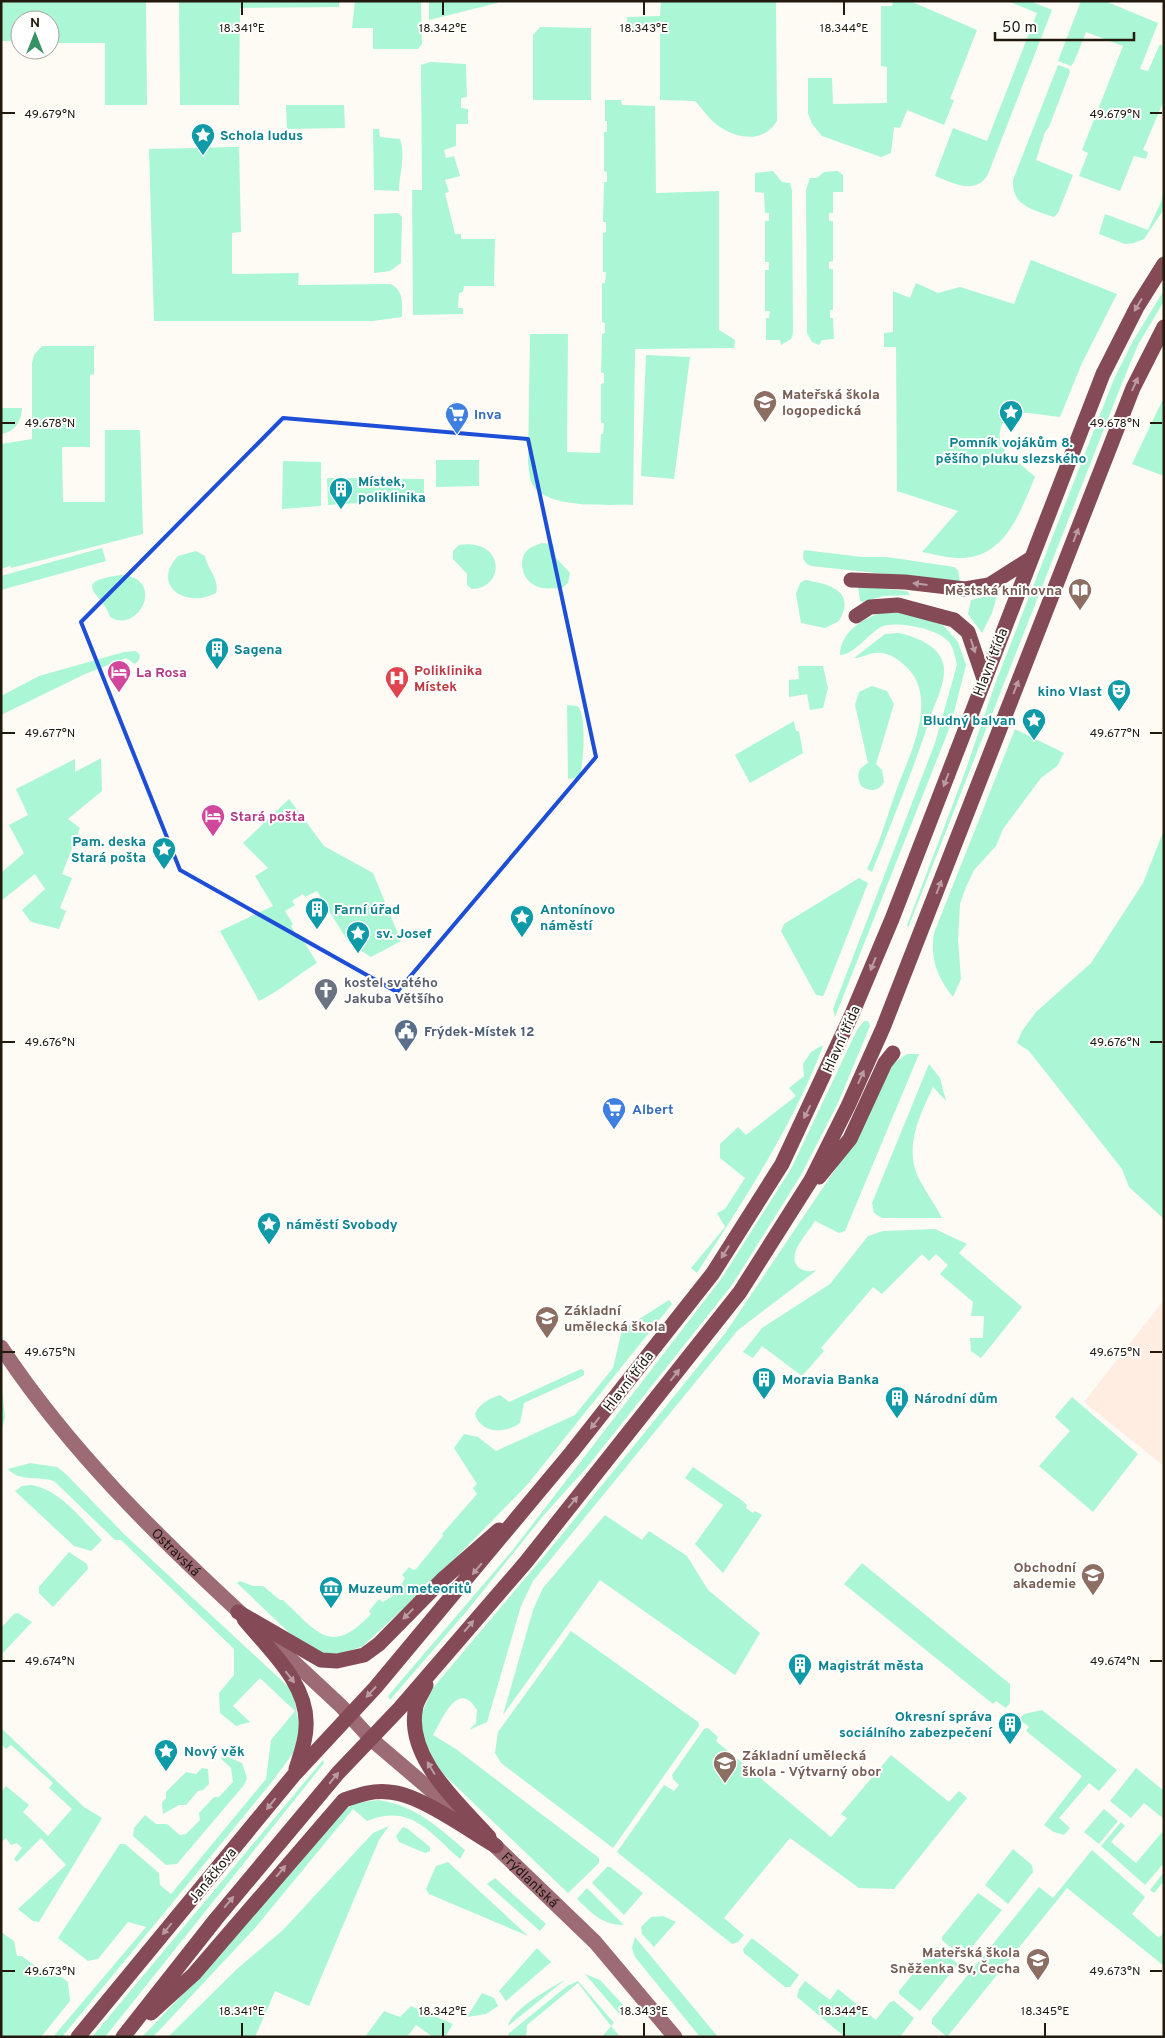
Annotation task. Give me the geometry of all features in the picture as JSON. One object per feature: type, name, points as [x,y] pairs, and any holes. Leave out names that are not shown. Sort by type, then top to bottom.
[{"type":"main road","name":"Hlavní třída","points":[[349,1715],[451,1599],[713,1273],[782,1164],[852,1014],[892,919],[1102,374],[1137,307],[1164,264]]},
{"type":"main road","points":[[124,2037],[216,1918],[338,1773],[371,1739],[526,1562],[740,1292],[811,1180],[844,1115],[883,1028],[1133,388],[1164,327]]},
{"type":"main road","points":[[851,580],[905,582],[965,589],[989,585],[1030,559]]},
{"type":"main road","points":[[856,616],[870,607],[898,605],[954,620],[968,632],[984,679]]},
{"type":"main road","points":[[790,1213],[850,1139],[885,1063],[893,1053]]},
{"type":"main road","points":[[238,1612],[321,1660],[337,1661],[364,1654],[379,1644],[442,1580],[529,1504]]},
{"type":"main road","points":[[238,1612],[300,1689],[306,1709],[306,1728],[294,1775]]},
{"type":"main road","points":[[437,1664],[416,1706],[415,1731],[421,1751],[435,1775],[496,1846]]},
{"type":"main road","name":"Janáčkova","points":[[78,2037],[294,1775],[349,1715]]},
{"type":"main road","points":[[124,2037],[194,1974],[344,1800],[370,1792],[409,1795],[496,1846]]},
{"type":"street","name":"Ostravská","points":[[1,1347],[47,1413],[136,1514],[349,1715],[371,1739]]},
{"type":"street","name":"Frýdlantská","points":[[371,1739],[496,1846],[595,1942],[675,2037]]},
{"type":"highlighted area","points":[[283,418],[528,439],[596,757],[397,992],[180,870],[81,622]]},
{"type":"shaded area","points":[[1164,1300],[1164,1466],[1084,1402]]},
{"type":"green space","points":[[1,1],[146,1],[147,105],[105,105],[105,43],[60,43],[60,10],[10,10],[10,41],[1,41]]},
{"type":"green space","points":[[179,1],[339,1],[339,7],[240,8],[239,105],[180,105]]},
{"type":"green space","points":[[355,1],[421,1],[422,44],[418,49],[373,49],[373,28],[352,28]]},
{"type":"green space","points":[[429,1],[497,1],[497,3],[429,20]]},
{"type":"green space","points":[[661,1],[776,1],[777,121],[771,128],[757,136],[740,136],[716,124],[695,101],[660,100],[660,29],[627,28],[627,17],[660,16]]},
{"type":"green space","points":[[893,1],[910,1],[977,30],[950,99],[954,100],[944,125],[907,110],[900,128],[894,127],[891,153],[881,157],[822,136],[812,124],[808,113],[808,78],[832,78],[833,104],[887,103],[887,67],[881,66],[881,6],[892,6]]},
{"type":"green space","points":[[1008,1],[1030,1],[1052,10],[988,174],[977,185],[964,186],[935,176],[953,128],[987,141],[1037,13]]},
{"type":"green space","points":[[1081,1],[1105,1],[1158,23],[1140,69],[1148,71],[1160,44],[1164,47],[1164,100],[1143,150],[1148,152],[1146,159],[1134,156],[1120,191],[1079,176],[1088,153],[1082,150],[1123,46],[1086,32],[1071,66],[1058,61]]},
{"type":"green space","points":[[540,27],[591,28],[591,100],[533,100],[533,35]]},
{"type":"green space","points":[[430,62],[466,64],[467,97],[461,98],[461,108],[468,109],[468,124],[456,124],[456,146],[444,150],[446,158],[454,156],[460,176],[445,180],[449,192],[445,193],[455,234],[461,234],[461,239],[495,239],[494,286],[464,286],[463,292],[459,293],[458,308],[463,308],[463,314],[413,315],[412,190],[422,190],[421,65]]},
{"type":"green space","points":[[1058,65],[1069,69],[1070,72],[1049,127],[1045,132],[1036,160],[1073,175],[1058,213],[1054,217],[1025,206],[1016,196],[1013,189],[1013,180]]},
{"type":"green space","points":[[605,100],[621,100],[622,105],[655,106],[656,193],[719,191],[719,330],[735,340],[734,348],[635,349],[633,505],[581,504],[544,495],[533,485],[528,462],[530,334],[568,334],[567,452],[600,453],[601,434],[603,434],[604,423],[601,423],[601,384],[604,383],[604,373],[601,373],[602,334],[605,333],[605,323],[602,322],[602,283],[605,283],[606,272],[603,272],[603,233],[606,232],[606,222],[603,222],[604,182],[607,182],[607,172],[604,171],[604,132],[607,132]]},
{"type":"green space","points":[[286,105],[344,105],[345,128],[287,129]]},
{"type":"green space","points":[[373,129],[379,129],[380,137],[400,139],[402,159],[399,191],[374,190]]},
{"type":"green space","points":[[239,147],[241,232],[232,233],[232,274],[299,273],[298,285],[390,284],[395,286],[400,293],[402,317],[373,321],[154,321],[149,149]]},
{"type":"green space","points":[[773,171],[782,182],[790,183],[792,191],[793,333],[791,339],[781,345],[780,340],[766,340],[766,318],[769,318],[770,311],[765,311],[765,270],[769,270],[769,262],[765,262],[765,221],[769,221],[769,213],[765,213],[764,193],[755,192],[755,173]]},
{"type":"green space","points":[[838,171],[843,175],[843,192],[833,192],[833,213],[829,213],[829,221],[833,221],[833,261],[829,262],[829,269],[833,269],[833,310],[830,310],[830,318],[833,318],[834,339],[822,340],[819,345],[812,342],[807,333],[806,190],[810,178],[817,178],[824,172]]},
{"type":"green space","points":[[1164,188],[1164,209],[1144,239],[1125,244],[1099,234],[1105,214],[1148,230],[1161,202]]},
{"type":"green space","points":[[398,213],[402,217],[401,263],[390,271],[374,273],[374,214]]},
{"type":"green space","points":[[1031,260],[1117,294],[1082,363],[1060,417],[1026,413],[1009,416],[1003,422],[1000,432],[1000,446],[1035,477],[1023,506],[1008,532],[987,551],[973,557],[956,558],[922,552],[958,511],[897,491],[896,347],[884,347],[884,333],[893,332],[893,291],[910,298],[916,283],[938,293],[960,287],[1014,304]]},
{"type":"green space","points":[[1164,290],[1164,301],[1138,345],[1122,383],[908,928],[907,925],[965,772],[995,684],[1114,379],[1133,341]]},
{"type":"green space","points":[[42,346],[94,346],[94,374],[90,375],[90,447],[62,447],[63,502],[105,502],[105,430],[140,430],[143,534],[1,569],[1,444],[32,439],[32,363],[34,355]]},
{"type":"green space","points":[[646,355],[690,357],[674,479],[641,476]]},
{"type":"green space","points":[[1164,397],[1164,476],[1132,464]]},
{"type":"green space","points":[[1,408],[22,408],[20,418],[14,429],[1,434]]},
{"type":"green space","points":[[436,460],[479,460],[479,486],[436,487]]},
{"type":"green space","points":[[283,461],[321,462],[321,506],[282,509]]},
{"type":"green space","points":[[327,478],[424,479],[424,499],[328,505]]},
{"type":"green space","points":[[541,543],[553,544],[556,558],[570,573],[568,583],[562,588],[540,588],[526,578],[522,567],[523,557],[530,548]]},
{"type":"green space","points":[[459,545],[474,545],[486,549],[492,556],[496,564],[495,573],[483,587],[472,589],[467,585],[467,574],[453,559],[453,551]]},
{"type":"green space","points":[[102,548],[106,561],[1,590],[1,576]]},
{"type":"green space","points":[[804,550],[862,557],[887,557],[954,567],[958,570],[960,582],[811,566],[804,560]]},
{"type":"green space","points":[[196,551],[205,556],[217,588],[216,593],[194,598],[176,592],[170,585],[168,577],[170,567],[178,556]]},
{"type":"green space","points":[[122,575],[136,579],[143,586],[145,595],[138,613],[130,619],[120,621],[110,617],[92,586],[96,581]]},
{"type":"green space","points":[[805,580],[831,587],[842,595],[845,602],[844,611],[839,621],[825,628],[801,623],[796,594],[800,583]]},
{"type":"green space","points":[[858,586],[907,591],[910,595],[884,596],[863,602],[860,601]]},
{"type":"green space","points":[[995,594],[997,596],[992,613],[982,633],[968,614],[971,600]]},
{"type":"green space","points":[[889,611],[912,615],[943,625],[958,642],[966,665],[951,724],[835,1017],[833,1009],[935,743],[957,665],[951,645],[942,636],[925,629],[905,625],[881,627],[856,648],[840,655],[841,646],[850,631],[864,620]]},
{"type":"green space","points":[[899,633],[920,640],[933,648],[942,660],[944,673],[940,690],[904,792],[872,872],[867,869],[879,842],[919,727],[920,692],[914,676],[893,656],[878,653],[854,658],[885,634]]},
{"type":"green space","points":[[136,651],[140,655],[139,660],[135,664],[126,658],[85,674],[1,715],[1,696],[39,676],[124,652]]},
{"type":"green space","points":[[798,666],[823,666],[828,688],[823,708],[810,710],[807,694],[789,697],[789,680],[799,679]]},
{"type":"green space","points":[[872,686],[887,691],[894,704],[876,764],[882,770],[884,782],[879,788],[874,790],[861,786],[859,779],[860,770],[868,763],[855,705],[859,692]]},
{"type":"green space","points":[[567,705],[577,706],[580,710],[584,740],[579,777],[568,779]]},
{"type":"green space","points":[[794,721],[796,731],[799,731],[803,753],[750,783],[735,755]]},
{"type":"green space","points":[[1015,729],[1064,753],[1057,766],[1041,778],[1003,829],[996,846],[974,870],[966,887],[960,904],[958,940],[961,979],[953,997],[936,967],[933,951],[934,933]]},
{"type":"green space","points":[[101,758],[102,791],[68,819],[80,828],[62,874],[72,878],[60,908],[66,911],[59,929],[31,922],[22,910],[45,889],[35,874],[1,901],[1,873],[24,853],[9,825],[28,815],[16,789],[75,759],[75,772]]},
{"type":"green space","points":[[289,799],[324,846],[373,873],[401,941],[371,957],[349,943],[317,891],[305,897],[303,894],[292,901],[295,905],[285,911],[293,924],[291,926],[297,936],[300,935],[317,963],[274,993],[259,1001],[220,931],[273,906],[255,876],[268,868],[243,843]]},
{"type":"green space","points":[[1164,830],[1164,1219],[1129,1187],[1122,1169],[1029,1051],[1017,1043],[1022,1031],[1036,1012],[1091,963],[1143,883]]},
{"type":"green space","points":[[859,878],[868,883],[825,992],[823,996],[816,995],[781,931],[784,924]]},
{"type":"green space","points":[[864,1021],[868,1021],[870,1026],[838,1103],[801,1175],[732,1285],[587,1467],[544,1515],[466,1612],[390,1700],[388,1696],[512,1551],[721,1279],[791,1169],[857,1030]]},
{"type":"green space","points":[[823,1046],[811,1076],[782,1134],[697,1273],[691,1268],[725,1227],[717,1213],[725,1209],[745,1178],[720,1158],[720,1144],[738,1127],[746,1135],[796,1096],[789,1088],[804,1076],[803,1064],[811,1052]]},
{"type":"green space","points":[[907,1054],[919,1054],[845,1231],[839,1233],[815,1221],[796,1250],[795,1262],[800,1269],[808,1271],[817,1270],[738,1330],[533,1581],[521,1606],[487,1722],[469,1730],[476,1723],[477,1710],[470,1701],[463,1698],[451,1705],[433,1735],[456,1749],[599,1858],[599,1863],[568,1893],[440,1771],[431,1757],[420,1729],[422,1713],[432,1689],[560,1537],[726,1332],[855,1140],[891,1065]]},
{"type":"green space","points":[[929,1064],[940,1078],[946,1101],[933,1087],[915,1131],[913,1154],[918,1177],[942,1218],[882,1218],[874,1213],[872,1203]]},
{"type":"green space","points":[[935,1229],[967,1244],[959,1253],[1022,1307],[981,1358],[971,1351],[970,1338],[983,1338],[984,1316],[971,1316],[973,1302],[940,1274],[948,1265],[936,1254],[929,1261],[922,1254],[882,1294],[873,1287],[821,1348],[824,1351],[802,1376],[762,1346],[753,1358],[743,1352],[762,1328],[830,1284],[868,1236],[883,1231]]},
{"type":"green space","points":[[669,1300],[672,1304],[527,1485],[437,1577],[363,1646],[341,1654],[319,1653],[299,1642],[237,1583],[240,1581],[253,1586],[263,1586],[280,1600],[283,1600],[315,1630],[325,1635],[335,1637],[357,1627],[371,1614],[369,1611],[379,1599],[383,1602],[394,1595],[391,1591],[395,1587],[398,1590],[405,1578],[402,1575],[409,1567],[413,1570],[416,1569],[443,1536],[442,1534],[477,1494],[473,1488],[477,1484],[454,1448],[464,1434],[478,1437],[496,1451],[575,1415],[613,1368],[622,1330]]},
{"type":"green space","points":[[581,1369],[584,1371],[584,1375],[579,1378],[524,1403],[520,1423],[514,1427],[501,1430],[488,1429],[478,1421],[475,1414],[482,1404],[489,1400],[500,1395],[509,1402]]},
{"type":"green space","points":[[1,1390],[5,1417],[1,1433]]},
{"type":"green space","points":[[1072,1397],[1138,1454],[1093,1512],[1039,1466],[1070,1431],[1055,1417]]},
{"type":"green space","points":[[30,1463],[57,1467],[66,1474],[124,1534],[293,1691],[300,1730],[294,1752],[271,1783],[62,2037],[53,2037],[146,1927],[128,1922],[98,1959],[88,1961],[58,1938],[120,1844],[125,1844],[159,1873],[160,1885],[171,1894],[266,1779],[271,1740],[295,1711],[260,1678],[233,1706],[250,1722],[236,1726],[220,1713],[219,1693],[234,1675],[234,1649],[121,1540],[115,1540],[54,1481],[18,1476],[8,1469]]},
{"type":"green space","points":[[693,1467],[740,1499],[747,1505],[746,1508],[753,1513],[755,1511],[762,1515],[723,1573],[695,1544],[723,1505],[685,1478]]},
{"type":"green space","points":[[31,1485],[42,1488],[61,1499],[102,1540],[91,1551],[74,1546],[15,1491],[22,1486]]},
{"type":"green space","points":[[605,1515],[642,1540],[649,1531],[687,1556],[708,1590],[760,1633],[735,1675],[600,1580],[503,1715],[533,1610],[543,1588]]},
{"type":"green space","points":[[69,1552],[87,1564],[88,1569],[53,1607],[39,1593],[39,1587]]},
{"type":"green space","points":[[862,1563],[1010,1684],[1010,1703],[1006,1708],[996,1701],[993,1704],[844,1584]]},
{"type":"green space","points":[[18,1613],[32,1622],[1,1655],[1,1628],[14,1614]]},
{"type":"green space","points":[[571,1631],[698,1722],[699,1726],[613,1848],[501,1763],[495,1753],[498,1732]]},
{"type":"green space","points":[[1042,1710],[1117,1770],[1099,1791],[1089,1783],[1059,1818],[1070,1828],[1064,1835],[1054,1832],[1044,1825],[1082,1776],[1026,1731],[1029,1727],[1019,1719],[1024,1714]]},
{"type":"green space","points":[[1,1728],[84,1807],[102,1818],[39,1922],[33,1921],[18,1909],[66,1865],[41,1838],[17,1862],[14,1859],[22,1848],[17,1843],[11,1845],[6,1838],[1,1842],[1,1792],[6,1786],[29,1805],[23,1812],[48,1836],[72,1809],[49,1788],[53,1783],[11,1745],[6,1749],[1,1744]]},
{"type":"green space","points":[[708,1728],[718,1737],[716,1741],[831,1837],[847,1818],[841,1814],[891,1755],[949,1802],[959,1791],[967,1798],[894,1889],[859,1888],[790,1838],[724,1918],[744,1935],[738,1942],[732,1944],[617,1852],[664,1785],[674,1791],[679,1785],[672,1775],[704,1729]]},
{"type":"green space","points":[[223,1755],[242,1763],[247,1778],[244,1785],[177,1864],[166,1865],[133,1836],[134,1828],[145,1815],[156,1824],[167,1824],[180,1835],[186,1834],[200,1820],[199,1813],[214,1797],[219,1797],[233,1782],[231,1768],[221,1759]]},
{"type":"green space","points":[[323,1760],[324,1763],[105,2037],[92,2037]]},
{"type":"green space","points":[[202,1768],[208,1769],[209,1784],[203,1790],[198,1791],[186,1805],[179,1805],[163,1814],[162,1803],[166,1798],[166,1792],[186,1772],[196,1774]]},
{"type":"green space","points":[[1136,1768],[1164,1791],[1164,1819],[1144,1803],[1131,1818],[1110,1801]]},
{"type":"green space","points":[[378,1800],[415,1812],[435,1825],[465,1850],[460,1859],[429,1830],[408,1818],[382,1816],[367,1821],[353,1809],[255,1928],[153,2037],[142,2037],[199,1977],[342,1810],[357,1803]]},
{"type":"green space","points":[[1104,1809],[1118,1821],[1099,1844],[1084,1832]]},
{"type":"green space","points":[[1121,1822],[1125,1826],[1111,1842],[1136,1863],[1164,1830],[1164,1863],[1145,1885],[1101,1846]]},
{"type":"green space","points":[[389,1826],[379,1840],[309,2006],[275,1991],[255,2037],[168,2037],[238,1968],[283,1930],[373,1833]]},
{"type":"green space","points":[[403,1827],[430,1847],[430,1851],[425,1853],[399,1842],[396,1836]]},
{"type":"green space","points":[[1013,1849],[1032,1865],[1033,1872],[1008,1904],[985,1885]]},
{"type":"green space","points":[[1092,1850],[1145,1897],[1132,1914],[1159,1938],[1164,1932],[1164,1966],[1067,1888],[947,2037],[932,2024],[932,2019],[1039,1887],[1053,1898]]},
{"type":"green space","points":[[448,1862],[528,1936],[429,1894],[426,1889],[436,1866]]},
{"type":"green space","points":[[607,1867],[610,1867],[643,1893],[624,1915],[592,1883]]},
{"type":"green space","points":[[1164,1872],[1164,1881],[1154,1893],[1150,1890]]},
{"type":"green space","points":[[495,1878],[546,1924],[540,1931],[487,1884]]},
{"type":"green space","points":[[587,1888],[624,1925],[609,1923],[603,1920],[577,1899]]},
{"type":"green space","points":[[978,1893],[1002,1910],[963,1958],[942,1940],[942,1937]]},
{"type":"green space","points":[[663,1916],[676,1922],[654,1947],[642,1934],[641,1927],[651,1917]]},
{"type":"green space","points":[[1,1932],[14,1941],[17,1956],[22,1956],[35,1966],[35,1969],[50,1969],[68,1982],[70,2001],[41,2037],[1,2037]]},
{"type":"green space","points":[[635,1937],[718,2037],[700,2037],[635,1957],[632,1948]]},
{"type":"green space","points":[[752,1938],[799,1975],[790,1987],[785,1987],[744,1953],[743,1949]]},
{"type":"green space","points":[[938,1947],[958,1964],[920,2011],[899,1994],[899,1991],[934,1948]]},
{"type":"green space","points":[[537,1948],[551,1962],[506,2001],[499,1991]]},
{"type":"green space","points":[[585,1974],[600,1980],[628,2010],[621,2016]]},
{"type":"green space","points":[[566,1979],[508,2026],[516,2013],[524,2006]]},
{"type":"green space","points":[[578,1981],[614,2023],[611,2026],[578,1983],[527,2025],[526,2037],[510,2037],[508,2034],[567,1986]]},
{"type":"green space","points":[[805,1981],[830,2000],[838,1989],[876,2020],[890,2002],[894,2001],[914,2018],[900,2037],[845,2037],[797,1997],[799,1989]]},
{"type":"green space","points":[[482,1993],[494,1998],[498,2006],[486,2014],[467,2017]]},
{"type":"green space","points":[[411,2006],[453,2024],[445,2037],[433,2037],[416,2025],[407,2037],[365,2037],[384,2011],[400,2017]]},
{"type":"green space","points":[[611,2026],[620,2037],[602,2037]]},
{"type":"place","name":"Schola ludus","points":[[203,156]]},
{"type":"place","name":"Mateřská škola logopedická","points":[[765,423]]},
{"type":"place","name":"Pomník vojákům 8. pěšího pluku slezského","points":[[1011,433]]},
{"type":"place","name":"Inva","points":[[457,435]]},
{"type":"place","name":"Místek, poliklinika","points":[[341,510]]},
{"type":"place","name":"Městská knihovna","points":[[1080,611]]},
{"type":"place","name":"Sagena","points":[[217,670]]},
{"type":"place","name":"La Rosa","points":[[119,693]]},
{"type":"place","name":"Poliklinika Místek","points":[[397,699]]},
{"type":"place","name":"kino Vlast","points":[[1119,712]]},
{"type":"place","name":"Bludný balvan","points":[[1034,741]]},
{"type":"place","name":"Stará pošta","points":[[213,837]]},
{"type":"place","name":"Pam. deska Stará pošta","points":[[164,870]]},
{"type":"place","name":"Farní úřad","points":[[317,930]]},
{"type":"place","name":"Antonínovo náměstí","points":[[522,938]]},
{"type":"place","name":"sv. Josef","points":[[358,954]]},
{"type":"place","name":"kostel svatého Jakuba Většího","points":[[326,1011]]},
{"type":"place","name":"Frýdek-Místek 12","points":[[406,1052]]},
{"type":"place","name":"Albert","points":[[614,1130]]},
{"type":"place","name":"náměstí Svobody","points":[[269,1245]]},
{"type":"place","name":"Základní umělecká škola","points":[[547,1339]]},
{"type":"place","name":"Moravia Banka","points":[[764,1400]]},
{"type":"place","name":"Národní dům","points":[[897,1419]]},
{"type":"place","name":"Obchodní akademie","points":[[1093,1596]]},
{"type":"place","name":"Muzeum meteoritů","points":[[331,1609]]},
{"type":"place","name":"Magistrát města","points":[[800,1686]]},
{"type":"place","name":"Okresní správa sociálního zabezpečení","points":[[1010,1745]]},
{"type":"place","name":"Nový věk","points":[[166,1772]]},
{"type":"place","name":"Základní umělecká škola - Výtvarný obor","points":[[725,1784]]},
{"type":"place","name":"Mateřská škola Sněženka Sv, Čecha","points":[[1038,1981]]}]
